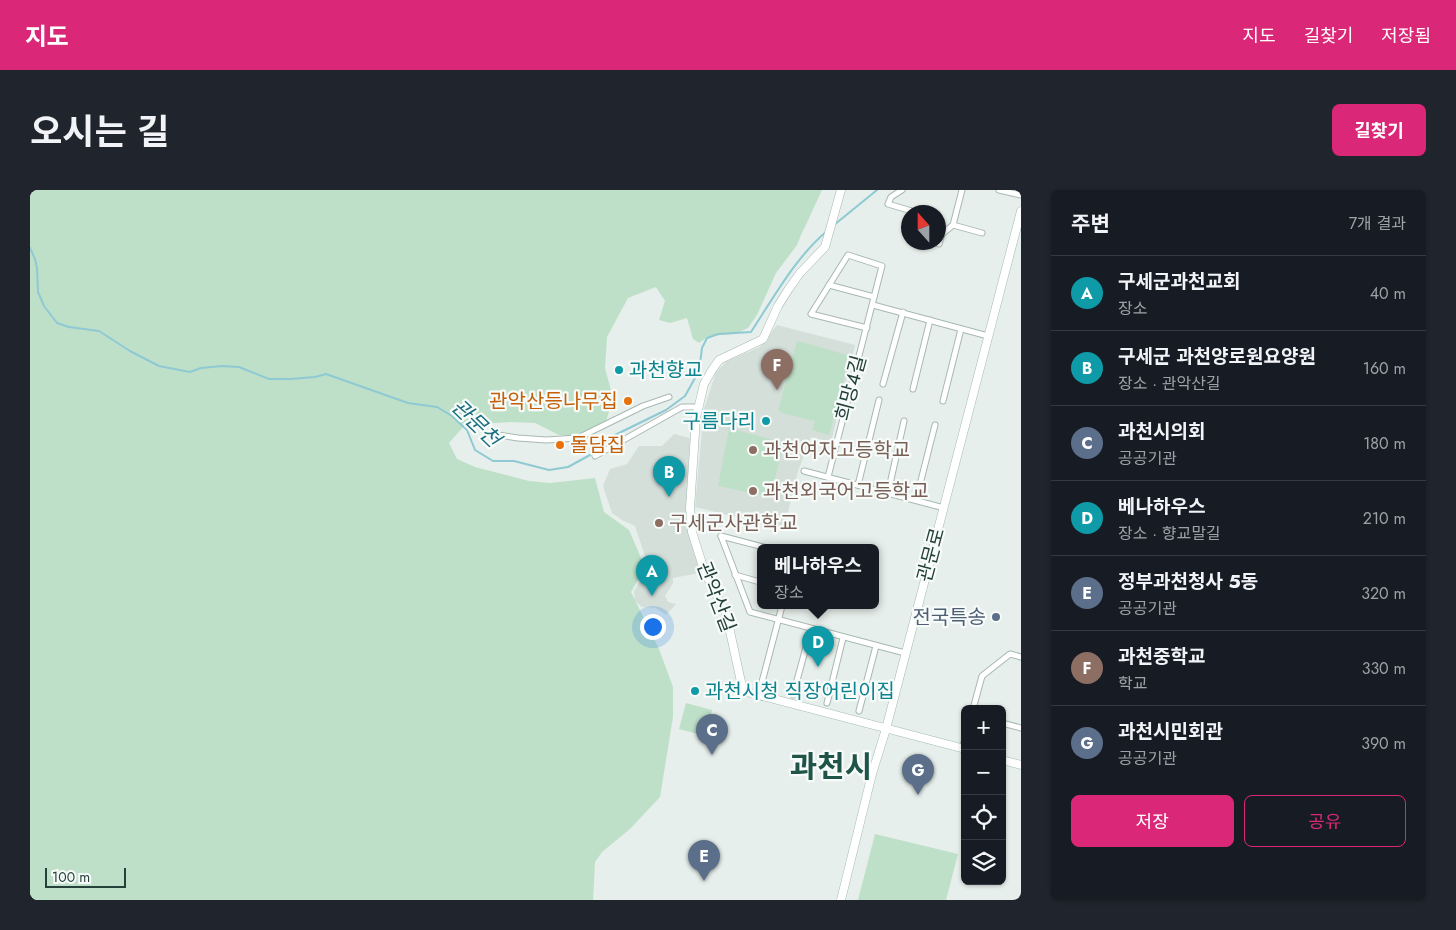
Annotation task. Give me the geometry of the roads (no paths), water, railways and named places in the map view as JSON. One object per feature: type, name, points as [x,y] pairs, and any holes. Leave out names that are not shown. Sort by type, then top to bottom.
[{"type":"street","name":"관악산길","points":[[841,190],[825,247],[800,273],[778,306],[764,339],[719,360],[704,384],[698,407],[690,508],[692,532],[705,573],[726,613],[743,691],[886,729]]},
{"type":"street","points":[[901,208],[888,204],[891,197],[902,190]]},
{"type":"street","points":[[946,231],[953,225],[962,190]]},
{"type":"street","points":[[999,190],[1021,195]]},
{"type":"street","name":"관문로","points":[[841,900],[872,774],[886,729],[1021,211]]},
{"type":"street","points":[[953,225],[982,233]]},
{"type":"street","name":"희망4길","points":[[828,477],[867,328],[882,266],[848,255],[811,314],[867,328]]},
{"type":"street","points":[[829,285],[874,297]]},
{"type":"street","points":[[872,305],[988,336]]},
{"type":"street","points":[[883,384],[903,312]]},
{"type":"street","points":[[913,389],[930,320]]},
{"type":"street","points":[[943,400],[961,328]]},
{"type":"street","points":[[492,434],[546,440],[578,438],[643,406],[669,398]]},
{"type":"street","points":[[858,485],[879,400]]},
{"type":"street","points":[[595,456],[682,407],[698,407]]},
{"type":"street","points":[[888,493],[904,421]]},
{"type":"street","points":[[916,500],[935,424]]},
{"type":"street","points":[[804,471],[944,508]]},
{"type":"street","points":[[757,546],[721,536],[750,612],[905,653]]},
{"type":"street","points":[[735,575],[757,581]]},
{"type":"street","points":[[762,682],[781,609]]},
{"type":"street","points":[[793,695],[811,629]]},
{"type":"street","points":[[827,703],[844,638]]},
{"type":"street","points":[[859,711],[876,646]]},
{"type":"street","points":[[974,705],[982,676],[1010,654],[1021,657]]},
{"type":"street","points":[[1006,724],[1021,728]]},
{"type":"street","points":[[886,729],[961,748]]},
{"type":"street","points":[[1006,761],[1021,765]]},
{"type":"waterway","name":"관문천","points":[[834,225],[877,190]]},
{"type":"waterway","name":"관문천","points":[[30,248],[37,268],[38,292],[44,306],[57,323],[69,327],[99,331],[130,351],[159,366],[190,372],[201,368],[239,367],[269,379],[315,377],[326,374],[408,403],[437,407],[452,416],[467,430],[475,450],[493,461],[514,461],[549,470],[568,467],[590,455],[615,435],[666,410],[685,396],[699,371],[702,348],[707,338],[718,334],[751,332],[795,266],[827,231]]},
{"type":"place","name":"과천향교","points":[[619,370]]},
{"type":"place","name":"과천중학교","points":[[777,390]]},
{"type":"place","name":"관악산등나무집","points":[[628,401]]},
{"type":"place","name":"구름다리","points":[[766,421]]},
{"type":"place","name":"돌담집","points":[[560,445]]},
{"type":"place","name":"과천여자고등학교","points":[[753,450]]},
{"type":"place","name":"과천외국어고등학교","points":[[753,491]]},
{"type":"place","name":"구세군 과천양로원요양원","points":[[669,497]]},
{"type":"place","name":"구세군사관학교","points":[[659,523]]},
{"type":"place","name":"구세군과천교회","points":[[652,596]]},
{"type":"place","name":"전국특송","points":[[996,617]]},
{"type":"place","name":"베나하우스","points":[[818,667]]},
{"type":"place","name":"과천시청 직장어린이집","points":[[695,691]]},
{"type":"place","name":"과천시의회","points":[[712,755]]},
{"type":"place","name":"과천시민회관","points":[[918,795]]},
{"type":"place","name":"정부과천청사 5동","points":[[704,881]]},
{"type":"district","name":"과천시","points":[[831,766]]}]
